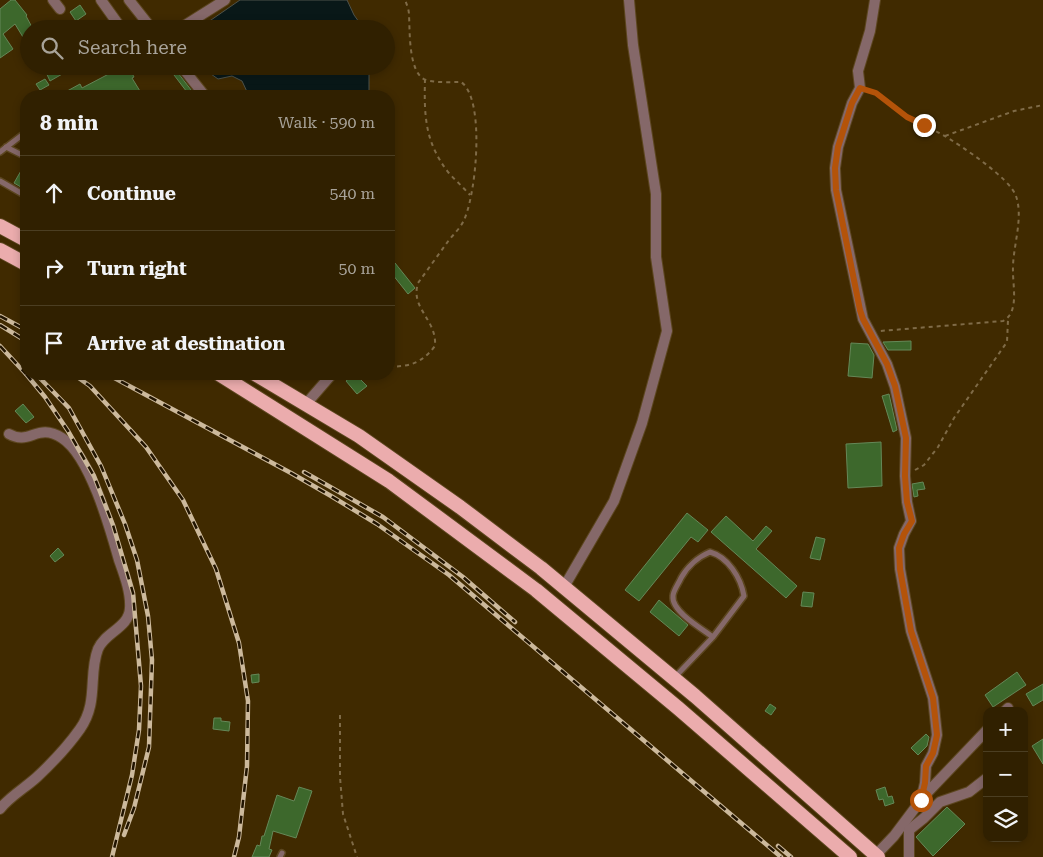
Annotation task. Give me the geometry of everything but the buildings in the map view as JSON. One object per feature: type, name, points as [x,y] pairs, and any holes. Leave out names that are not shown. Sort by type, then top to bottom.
[{"type":"highway","points":[[0,226],[20,237]]},
{"type":"highway","points":[[0,250],[20,261]]},
{"type":"highway","points":[[229,380],[367,467],[444,521],[536,590],[678,708],[850,857]]},
{"type":"highway","points":[[265,380],[359,436],[482,523],[564,587],[695,696],[876,856]]},
{"type":"street","points":[[53,0],[60,9]]},
{"type":"street","points":[[102,0],[116,20]]},
{"type":"street","points":[[129,0],[145,20]]},
{"type":"street","points":[[193,20],[225,0]]},
{"type":"street","points":[[564,587],[614,501],[642,423],[668,331],[656,257],[656,194],[633,45],[629,0]]},
{"type":"street","points":[[875,0],[870,31],[858,71],[860,88],[840,138],[835,168],[836,190],[863,319],[887,364],[895,386],[906,438],[905,476],[907,502],[912,521],[904,534],[899,548],[900,569],[911,631],[933,698],[937,735],[933,753],[926,766],[921,800]]},
{"type":"street","points":[[188,75],[200,90]]},
{"type":"street","points":[[306,404],[327,380]]},
{"type":"street","points":[[0,810],[39,776],[81,729],[88,715],[93,696],[95,663],[98,649],[104,640],[127,618],[130,608],[126,581],[109,524],[94,486],[78,455],[64,439],[52,432],[40,431],[24,438],[15,438],[9,434]]},
{"type":"street","points":[[876,856],[894,836],[921,800],[983,734]]},
{"type":"street","points":[[909,857],[909,830],[940,802],[969,792],[983,781]]},
{"type":"lane","points":[[0,152],[20,136]]},
{"type":"lane","points":[[6,147],[20,154]]},
{"type":"lane","points":[[0,181],[20,193]]},
{"type":"lane","points":[[673,678],[713,637],[744,596],[735,572],[722,559],[710,552],[700,557],[683,574],[673,596],[674,604],[681,613],[713,637]]},
{"type":"path","points":[[395,367],[413,364],[428,355],[434,346],[433,330],[419,305],[415,293],[418,283],[463,222],[470,195],[477,133],[476,116],[470,92],[465,85],[461,82],[426,79],[419,76],[414,65],[408,29],[409,14],[406,0]]},
{"type":"path","points":[[426,79],[424,109],[428,136],[444,166],[470,195]]},
{"type":"path","points":[[860,88],[876,93],[907,117],[944,136],[999,174],[1015,193],[1018,202],[1018,223],[1013,257],[1014,303],[1008,319],[1007,342],[954,418],[938,447],[924,465],[905,476]]},
{"type":"path","points":[[944,136],[1014,111],[1043,105]]},
{"type":"path","points":[[870,332],[1003,322],[1008,319]]},
{"type":"path","points":[[340,715],[340,777],[343,814],[357,857]]},
{"type":"shaded area","points":[[240,0],[347,0],[358,20],[211,20]]},
{"type":"shaded area","points":[[212,75],[369,75],[369,90],[246,90],[242,81],[232,76],[218,79]]},
{"type":"railway","points":[[0,316],[20,327]]},
{"type":"railway","points":[[0,325],[20,337]]},
{"type":"railway","points":[[0,346],[20,368]]},
{"type":"railway","points":[[31,380],[68,431],[94,476],[113,525],[133,593],[141,686],[139,730],[132,775],[112,857]]},
{"type":"railway","points":[[42,380],[69,408],[101,466],[125,524],[137,560],[148,616],[152,660],[149,747],[134,808],[124,835]]},
{"type":"railway","points":[[82,380],[90,386],[146,447],[183,500],[216,569],[239,643],[248,701],[247,766],[239,837],[234,857]]},
{"type":"railway","points":[[118,380],[331,496],[377,524],[449,575],[781,857]]},
{"type":"railway","points":[[304,472],[383,517],[463,577],[515,622]]},
{"type":"railway","points":[[778,846],[791,857]]},
{"type":"route","points":[[921,800],[926,766],[933,753],[937,735],[933,698],[911,631],[900,569],[899,548],[904,534],[912,521],[907,502],[905,476],[906,438],[895,386],[887,364],[860,310],[836,190],[835,168],[838,147],[846,121],[852,103],[860,88],[876,93],[907,117],[924,125]]}]
